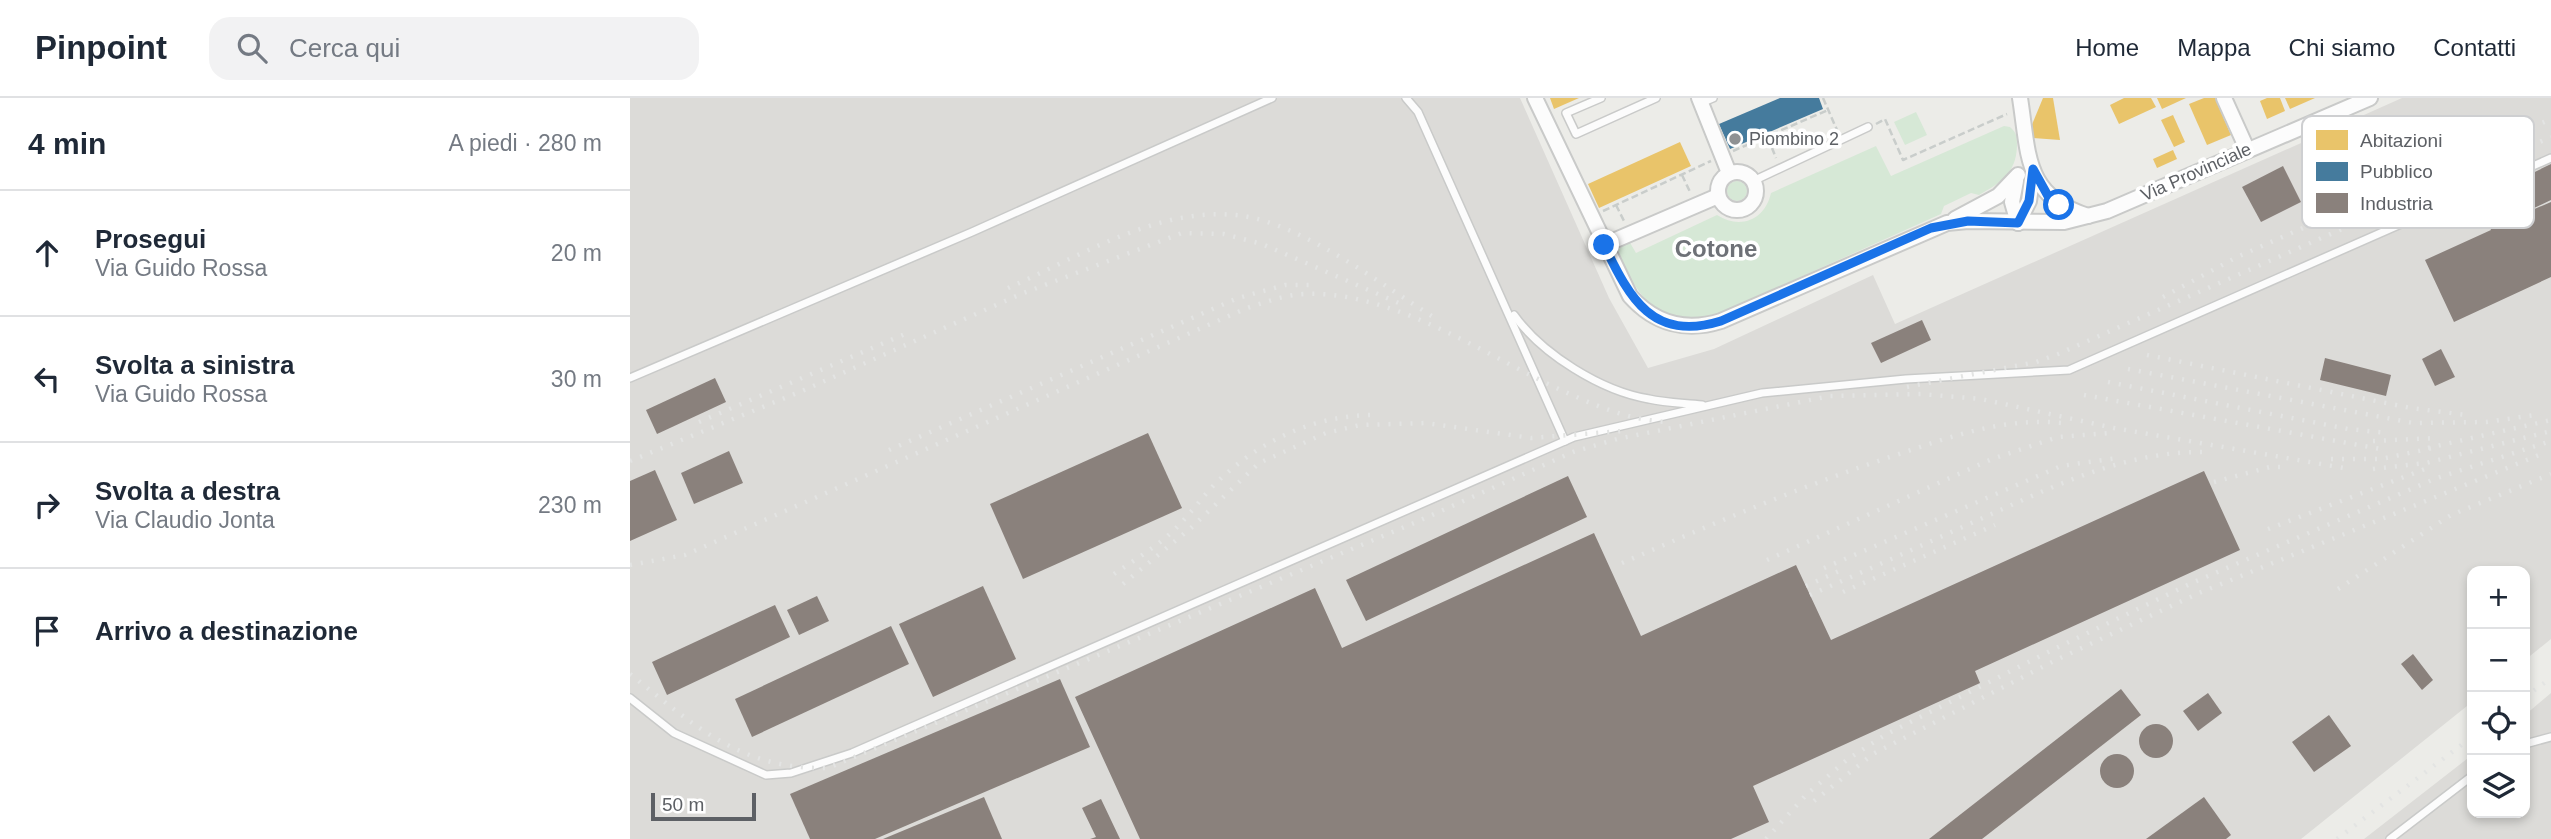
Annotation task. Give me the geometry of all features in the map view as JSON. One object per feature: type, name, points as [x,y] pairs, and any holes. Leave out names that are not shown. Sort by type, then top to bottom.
[{"type":"street","points":[[1535,98],[1623,284],[1640,307],[1664,322],[1692,327],[1721,321],[1947,223],[1998,196],[2018,175]]},
{"type":"street","points":[[2224,98],[2247,149]]},
{"type":"street","name":"Via Provinciale","points":[[2327,116],[2370,98]]},
{"type":"street","points":[[1704,100],[1729,173]]},
{"type":"street","points":[[2017,104],[2033,169],[2048,196],[2066,208],[2090,216]]},
{"type":"street","name":"Via Provinciale","points":[[1947,223],[2064,222],[2090,216],[2302,126]]},
{"type":"street","points":[[2018,223],[2011,202],[2026,143]]},
{"type":"street","points":[[2018,223],[2029,201],[2033,169]]},
{"type":"street","points":[[1743,172],[1754,181],[1756,195],[1753,202],[1741,209],[1727,207],[1718,196],[1720,182],[1729,173],[1743,172]]},
{"type":"street","points":[[1604,245],[1718,196]]},
{"type":"lane","points":[[630,378],[972,232],[1272,98]]},
{"type":"lane","points":[[1406,98],[1418,112],[1565,441]]},
{"type":"lane","points":[[1601,98],[1566,113],[1576,134],[1656,98]]},
{"type":"lane","points":[[1754,181],[1868,127]]},
{"type":"lane","points":[[2534,165],[2551,158]]},
{"type":"lane","points":[[630,698],[674,733],[734,762],[766,775],[791,773],[852,753],[1565,441],[1762,393],[1906,379],[2069,370],[2392,228]]},
{"type":"lane","points":[[1505,303],[1520,324],[1556,355],[1608,386],[1647,399],[1710,405]]},
{"type":"lane","points":[[2530,743],[2551,737]]},
{"type":"lane","points":[[2390,839],[2467,780]]},
{"type":"path","points":[[1823,98],[1842,139]]},
{"type":"path","points":[[1868,127],[1885,119],[1903,160],[2017,104]]},
{"type":"path","points":[[1768,136],[1780,167]]},
{"type":"path","points":[[1682,175],[1695,204]]},
{"type":"path","points":[[1616,205],[1629,233]]},
{"type":"shaded area","points":[[630,98],[1520,98],[1609,298],[1648,368],[1714,349],[1873,275],[1895,324],[2302,143],[2302,228],[2534,228],[2534,116],[2362,116],[2402,98],[2551,98],[2551,639],[2530,656],[2530,566],[2467,566],[2467,706],[2301,839],[630,839]]},
{"type":"shaded area","points":[[2551,693],[2551,839],[2364,839],[2467,759],[2467,818],[2530,818],[2530,711]]},
{"type":"green space","points":[[1916,112],[1927,135],[1905,145],[1894,122]]},
{"type":"green space","points":[[2004,126],[2010,127],[2017,138],[2016,156],[2010,171],[1994,186],[1979,195],[1971,193],[1944,206],[1941,214],[1718,314],[1682,319],[1656,308],[1645,299],[1619,255],[1619,249],[1629,241],[1636,253],[1717,215],[1734,222],[1750,220],[1763,210],[1771,193],[1876,146],[1891,176]]},
{"type":"green space","points":[[1733,181],[1741,181],[1747,191],[1741,201],[1733,201],[1727,195],[1727,187]]},
{"type":"building: Abitazioni","points":[[1550,98],[1579,98],[1554,109]]},
{"type":"building: Abitazioni","points":[[2043,98],[2053,98],[2060,140],[2033,138],[2031,127]]},
{"type":"building: Abitazioni","points":[[2124,98],[2151,98],[2156,107],[2119,124],[2110,105]]},
{"type":"building: Abitazioni","points":[[2157,98],[2186,98],[2162,109]]},
{"type":"building: Abitazioni","points":[[2204,98],[2215,98],[2231,135],[2207,145],[2189,104]]},
{"type":"building: Abitazioni","points":[[2280,98],[2285,111],[2267,119],[2260,101]]},
{"type":"building: Abitazioni","points":[[2285,98],[2315,98],[2290,109]]},
{"type":"building: Abitazioni","points":[[2173,115],[2185,142],[2174,147],[2161,120]]},
{"type":"building: Abitazioni","points":[[1680,142],[1691,166],[1599,208],[1588,184]]},
{"type":"building: Abitazioni","points":[[2173,150],[2177,159],[2157,168],[2153,159]]},
{"type":"building: Pubblico","points":[[1780,98],[1819,98],[1823,109],[1730,149],[1719,124]]},
{"type":"building: Industria","points":[[2551,164],[2551,200],[2534,208],[2534,172]]},
{"type":"building: Industria","points":[[2283,166],[2301,202],[2261,222],[2242,187]]},
{"type":"building: Industria","points":[[2551,202],[2551,277],[2454,322],[2425,260],[2491,230],[2490,228],[2534,228],[2534,209]]},
{"type":"building: Industria","points":[[1922,320],[1931,340],[1881,363],[1871,343]]},
{"type":"building: Industria","points":[[2441,349],[2455,377],[2435,386],[2422,359]]},
{"type":"building: Industria","points":[[2325,358],[2391,375],[2386,396],[2320,380]]},
{"type":"building: Industria","points":[[715,378],[726,402],[657,434],[646,410]]},
{"type":"building: Industria","points":[[1148,433],[1182,508],[1023,579],[990,504]]},
{"type":"building: Industria","points":[[729,451],[743,483],[694,504],[681,473]]},
{"type":"building: Industria","points":[[655,470],[677,520],[630,541],[630,481]]},
{"type":"building: Industria","points":[[2204,471],[2240,550],[1975,671],[1980,683],[1753,786],[1769,822],[1731,839],[1140,839],[1075,697],[1315,588],[1342,648],[1594,533],[1641,636],[1796,565],[1831,640]]},
{"type":"building: Industria","points":[[1568,476],[1587,517],[1366,621],[1346,580]]},
{"type":"building: Industria","points":[[983,586],[1016,659],[933,697],[899,624]]},
{"type":"building: Industria","points":[[817,596],[829,621],[799,635],[787,610]]},
{"type":"building: Industria","points":[[775,605],[790,637],[667,695],[652,662]]},
{"type":"building: Industria","points":[[891,626],[909,664],[752,737],[735,699]]},
{"type":"building: Industria","points":[[2413,654],[2433,680],[2422,690],[2401,664]]},
{"type":"building: Industria","points":[[1060,679],[1090,747],[875,839],[810,839],[790,794]]},
{"type":"building: Industria","points":[[2121,689],[2141,715],[1982,839],[1929,839]]},
{"type":"building: Industria","points":[[2208,693],[2222,713],[2198,731],[2183,711]]},
{"type":"building: Industria","points":[[2329,715],[2351,746],[2314,772],[2292,742]]},
{"type":"building: Industria","points":[[2156,724],[2168,729],[2173,741],[2168,753],[2156,758],[2144,753],[2139,741],[2144,729]]},
{"type":"building: Industria","points":[[2117,754],[2129,759],[2134,771],[2129,783],[2117,788],[2105,783],[2100,771],[2105,759]]},
{"type":"building: Industria","points":[[984,797],[1002,839],[883,839]]},
{"type":"building: Industria","points":[[2204,797],[2231,835],[2226,839],[2146,839]]},
{"type":"building: Industria","points":[[1101,799],[1120,839],[1090,839],[1096,837],[1082,808]]},
{"type":"railway","points":[[2534,126],[2551,119]]},
{"type":"railway","points":[[2534,144],[2551,137]]},
{"type":"railway","points":[[1008,288],[1092,248],[1151,225],[1212,214],[1243,216],[1292,231],[1318,244],[1438,320]]},
{"type":"railway","points":[[2163,297],[2237,257],[2303,228]]},
{"type":"railway","points":[[1907,387],[2036,362],[2344,228]]},
{"type":"railway","points":[[630,461],[802,391],[1021,294],[1182,233],[1224,234],[1262,244],[1401,304]]},
{"type":"railway","points":[[889,450],[1238,298],[1285,285],[1317,285]]},
{"type":"railway","points":[[630,565],[685,555],[1247,308],[1304,294],[1339,296],[1373,303],[1408,315],[1596,405],[1631,417],[1669,422]]},
{"type":"railway","points":[[699,422],[905,334]]},
{"type":"railway","points":[[2147,355],[2411,408],[2466,415]]},
{"type":"railway","points":[[2128,369],[2413,423],[2486,422],[2535,415]]},
{"type":"railway","points":[[2108,382],[2348,429],[2387,433]]},
{"type":"railway","points":[[630,674],[698,727],[744,753],[797,767],[828,768],[1414,523],[1573,452],[1617,439],[1830,396],[1921,394],[1981,399],[2114,428],[2344,468]]},
{"type":"railway","points":[[2084,395],[2386,450]]},
{"type":"railway","points":[[1114,574],[1164,539],[1215,484],[1269,443],[1309,425],[1352,416],[1375,415]]},
{"type":"railway","points":[[2428,448],[2551,420]]},
{"type":"railway","points":[[1123,584],[1191,528],[1259,463],[1326,433],[1360,425],[1426,423],[1531,438],[1622,431]]},
{"type":"railway","points":[[1622,563],[1792,493],[1937,442],[1998,426],[2062,423]]},
{"type":"railway","points":[[2373,469],[2426,463],[2551,431]]},
{"type":"railway","points":[[1767,560],[1992,459],[2058,437],[2110,433]]},
{"type":"railway","points":[[2373,441],[2436,438]]},
{"type":"railway","points":[[1766,839],[1807,794],[1848,759],[1885,735],[2052,650],[2194,582],[2437,478],[2551,441]]},
{"type":"railway","points":[[2331,459],[2381,459],[2437,447]]},
{"type":"railway","points":[[1810,595],[2089,473],[2147,457],[2208,452]]},
{"type":"railway","points":[[1814,801],[1873,754],[2056,660],[2199,593],[2544,453]]},
{"type":"railway","points":[[1824,568],[2061,466],[2117,458]]},
{"type":"railway","points":[[2214,482],[2270,467],[2289,467]]},
{"type":"railway","points":[[2268,529],[2425,469]]},
{"type":"railway","points":[[2338,589],[2451,515],[2551,474]]},
{"type":"railway","points":[[1843,592],[1995,525]]},
{"type":"railway","points":[[1806,586],[1839,571]]},
{"type":"railway","points":[[2530,693],[2551,678]]},
{"type":"railway","points":[[2337,839],[2467,741]]},
{"type":"place","name":"Piombino 2","points":[[1735,139]]},
{"type":"district","name":"Cotone","points":[[1716,248]]},
{"type":"route","points":[[1604,245],[1630,296],[1651,316],[1678,326],[1707,326],[1931,228],[1968,221],[2018,223],[2029,201],[2033,169],[2041,188],[2059,205]]}]
